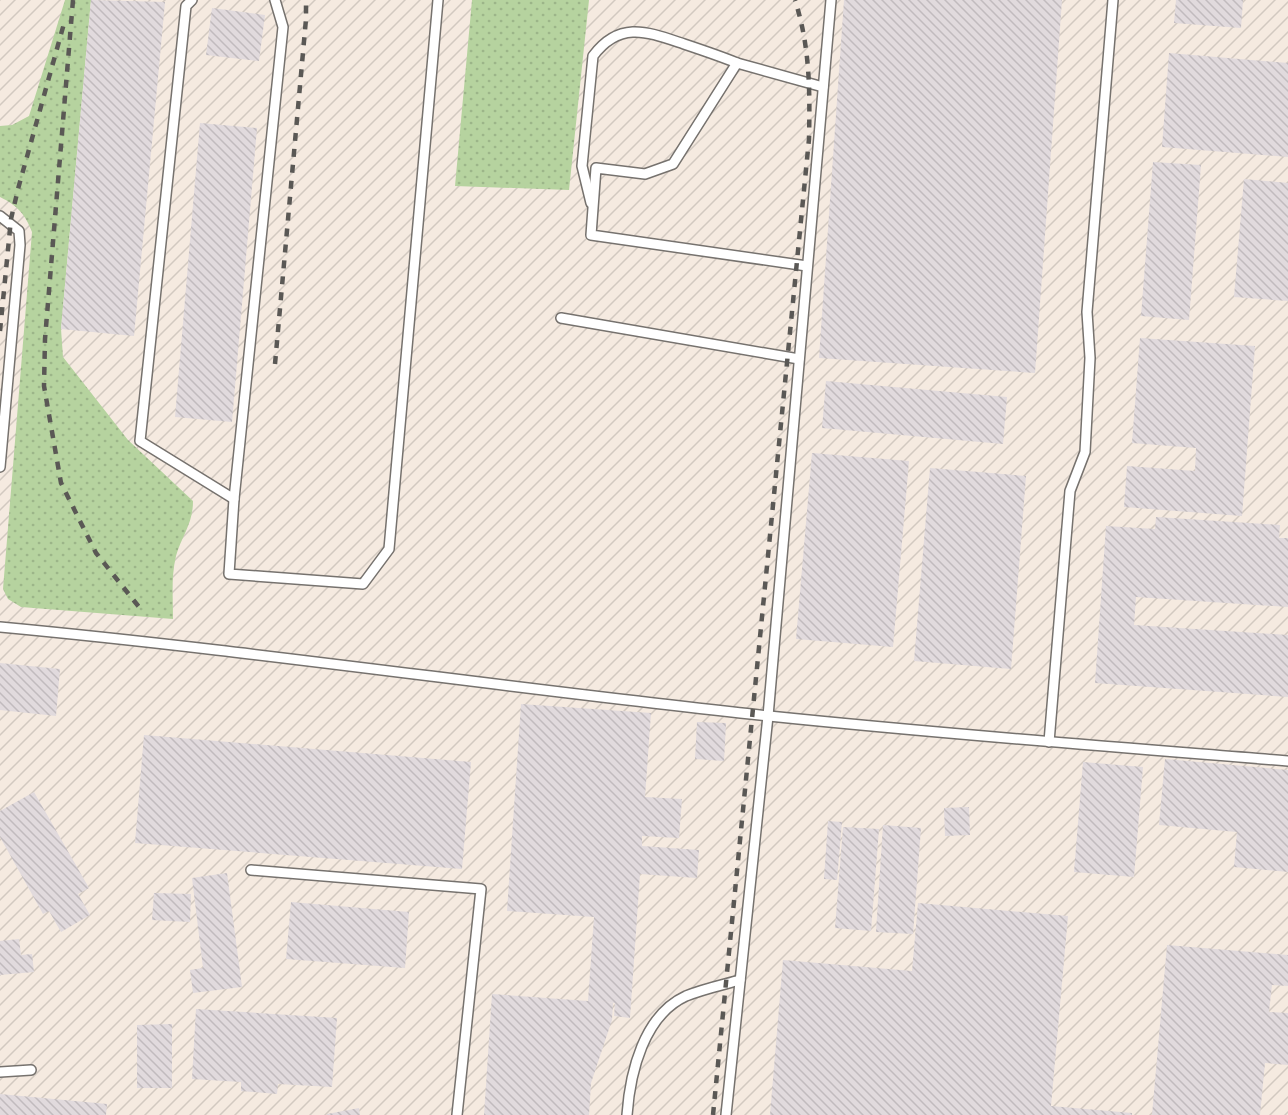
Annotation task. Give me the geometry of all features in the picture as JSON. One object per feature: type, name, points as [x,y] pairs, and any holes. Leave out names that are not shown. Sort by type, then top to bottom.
[{"type":"lane","points":[[192,0],[186,6],[140,441],[234,498]]},
{"type":"lane","points":[[275,0],[283,27],[228,574],[363,584],[389,549],[438,0]]},
{"type":"lane","points":[[726,1115],[768,716],[831,0]]},
{"type":"lane","points":[[1049,742],[1070,491],[1085,452],[1090,358],[1088,312],[1113,0]]},
{"type":"lane","points":[[593,213],[582,166],[593,56],[602,44],[625,33],[648,32],[737,63],[823,87]]},
{"type":"lane","points":[[737,63],[673,164],[645,174],[596,168],[591,235],[807,267]]},
{"type":"lane","points":[[0,216],[19,231],[20,245],[0,467]]},
{"type":"lane","points":[[561,318],[799,359]]},
{"type":"lane","points":[[0,627],[139,640],[768,716],[1288,761]]},
{"type":"lane","points":[[251,870],[481,889],[457,1115]]},
{"type":"lane","points":[[627,1115],[641,1047],[658,1016],[685,996],[740,980]]},
{"type":"lane","points":[[0,1072],[32,1070]]},
{"type":"shaded area","points":[[0,0],[1288,0],[1288,1115],[0,1115]]},
{"type":"green space","points":[[65,0],[91,0],[61,329],[63,357],[128,440],[193,501],[191,516],[174,564],[173,619],[21,607],[8,599],[3,589],[32,232],[20,211],[0,197],[0,126],[12,125],[29,116]]},
{"type":"green space","points":[[472,0],[589,0],[569,190],[455,186]]},
{"type":"building","points":[[91,0],[165,2],[134,336],[61,329]]},
{"type":"building","points":[[844,0],[1062,0],[1035,373],[819,358]]},
{"type":"building","points":[[1176,0],[1243,0],[1241,28],[1174,23]]},
{"type":"building","points":[[212,8],[265,15],[259,61],[206,55]]},
{"type":"building","points":[[1169,53],[1288,63],[1288,157],[1162,147]]},
{"type":"building","points":[[200,123],[257,128],[232,422],[175,417]]},
{"type":"building","points":[[1153,162],[1201,165],[1189,320],[1141,316]]},
{"type":"building","points":[[1244,179],[1288,183],[1288,301],[1234,297]]},
{"type":"building","points":[[1140,338],[1255,346],[1242,516],[1124,507],[1127,466],[1195,471],[1196,448],[1132,443]]},
{"type":"building","points":[[826,381],[1007,397],[1003,444],[822,428]]},
{"type":"building","points":[[812,453],[909,461],[893,647],[796,639]]},
{"type":"building","points":[[930,468],[1026,476],[1011,669],[914,661]]},
{"type":"building","points":[[1156,517],[1280,525],[1279,538],[1288,538],[1288,607],[1136,597],[1134,625],[1288,635],[1288,697],[1095,683],[1106,526],[1155,529]]},
{"type":"building","points":[[0,663],[60,669],[56,716],[0,710]]},
{"type":"building","points":[[521,704],[651,713],[645,797],[682,799],[679,838],[642,836],[642,846],[699,850],[697,878],[640,874],[630,1018],[614,1016],[615,1003],[600,1001],[613,1003],[612,1020],[591,1083],[589,1115],[484,1115],[492,994],[588,1001],[594,917],[507,911]]},
{"type":"building","points":[[697,722],[726,723],[724,761],[695,759]]},
{"type":"building","points":[[144,735],[471,762],[462,869],[135,843]]},
{"type":"building","points":[[1165,759],[1288,770],[1288,872],[1234,867],[1237,832],[1159,825]]},
{"type":"building","points":[[1083,762],[1143,767],[1134,877],[1074,872]]},
{"type":"building","points":[[34,792],[89,888],[78,894],[90,915],[61,932],[49,911],[43,914],[0,837],[0,811]]},
{"type":"building","points":[[969,807],[970,835],[945,836],[944,808]]},
{"type":"building","points":[[828,821],[842,822],[837,880],[824,879]]},
{"type":"building","points":[[883,825],[921,828],[913,934],[876,932]]},
{"type":"building","points":[[843,827],[879,829],[871,931],[835,928]]},
{"type":"building","points":[[227,873],[242,987],[193,993],[190,970],[203,968],[192,878]]},
{"type":"building","points":[[154,893],[191,894],[190,922],[152,920]]},
{"type":"building","points":[[291,902],[409,912],[405,968],[286,959]]},
{"type":"building","points":[[918,903],[1068,916],[1051,1106],[1132,1113],[1132,1115],[770,1115],[783,960],[912,971]]},
{"type":"building","points":[[19,939],[21,955],[32,954],[34,972],[0,975],[0,941]]},
{"type":"building","points":[[1167,945],[1288,955],[1288,986],[1272,985],[1269,1012],[1288,1013],[1288,1065],[1265,1063],[1260,1115],[1152,1115]]},
{"type":"building","points":[[196,1009],[337,1018],[332,1087],[278,1084],[277,1094],[241,1091],[241,1082],[192,1079]]},
{"type":"building","points":[[172,1024],[172,1088],[137,1088],[137,1025]]},
{"type":"building","points":[[0,1094],[107,1104],[106,1115],[0,1115]]},
{"type":"building","points":[[359,1108],[360,1115],[327,1115],[327,1114]]},
{"type":"railway","points":[[73,0],[45,339],[44,386],[61,483],[96,553],[143,612]]},
{"type":"railway","points":[[275,364],[306,0]]},
{"type":"railway","points":[[713,1115],[809,139],[809,86],[806,52],[795,0]]},
{"type":"railway","points":[[0,331],[11,219],[65,20]]}]
